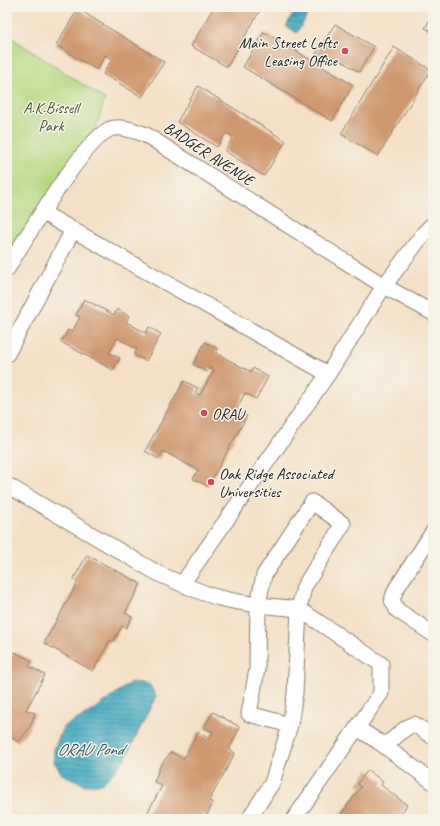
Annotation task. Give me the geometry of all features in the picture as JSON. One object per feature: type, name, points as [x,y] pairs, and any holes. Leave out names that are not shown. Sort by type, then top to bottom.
[{"type":"street","name":"BADGER AVENUE","points":[[7,269],[43,212],[97,138],[111,129],[125,128],[146,134],[384,286],[433,313]]},
{"type":"street","points":[[43,212],[328,374]]},
{"type":"street","points":[[182,584],[328,374],[384,286],[424,233],[433,224]]},
{"type":"street","points":[[7,354],[73,230]]},
{"type":"street","points":[[7,485],[159,574],[219,598],[299,609],[381,664],[381,693],[294,819]]},
{"type":"street","points":[[249,819],[272,782],[290,725],[295,693],[299,609],[304,587],[343,524],[312,502],[264,575],[258,604],[257,669],[249,714],[290,725]]},
{"type":"street","points":[[433,532],[396,589],[392,600],[397,610],[433,634]]},
{"type":"street","points":[[380,742],[386,744],[393,740],[407,726],[414,724],[433,737]]},
{"type":"street","points":[[357,728],[380,742],[433,782]]},
{"type":"green space","name":"A.K.Bissell Park","points":[[7,35],[105,99],[92,135],[7,261]]},
{"type":"water","points":[[297,7],[308,14],[297,33],[286,26]]},
{"type":"water","name":"ORAU Pond","points":[[131,682],[149,684],[156,696],[126,757],[102,784],[85,785],[62,774],[54,762],[54,749],[63,727],[94,710]]},
{"type":"building","points":[[214,7],[262,7],[227,67],[191,46]]},
{"type":"building","points":[[278,7],[290,7],[287,12]]},
{"type":"building","points":[[78,9],[164,62],[142,97],[103,74],[112,59],[105,55],[97,70],[56,45]]},
{"type":"building","points":[[433,15],[433,32],[425,28]]},
{"type":"building","name":"Main Street Lofts Leasing Office","points":[[335,24],[374,47],[359,72],[335,57],[331,63],[316,54]]},
{"type":"building","points":[[264,32],[353,85],[332,121],[243,67]]},
{"type":"building","points":[[394,47],[431,70],[378,156],[341,134]]},
{"type":"building","points":[[198,86],[286,141],[264,176],[225,151],[233,137],[226,133],[217,147],[177,122]]},
{"type":"building","points":[[84,299],[114,315],[117,309],[129,316],[126,322],[146,333],[149,327],[161,334],[146,361],[134,355],[137,349],[117,338],[109,353],[120,358],[113,370],[61,342],[68,330],[72,332],[80,317],[76,315]]},
{"type":"building","name":"ORAU","points":[[205,342],[218,349],[216,353],[251,372],[253,368],[268,377],[256,399],[245,393],[236,410],[247,416],[208,486],[193,479],[198,470],[163,451],[159,459],[145,451],[184,381],[198,388],[195,393],[200,395],[214,370],[209,368],[207,372],[193,364]]},
{"type":"building","points":[[87,555],[141,584],[125,613],[132,617],[126,628],[122,626],[113,642],[110,640],[93,671],[44,643],[78,582],[73,580]]},
{"type":"building","points":[[15,652],[32,661],[29,666],[45,675],[26,710],[35,713],[29,729],[18,742],[11,737],[7,744],[7,653],[12,656]]},
{"type":"building","points":[[213,712],[240,727],[229,749],[235,753],[209,801],[213,803],[206,817],[201,814],[199,819],[144,819],[162,786],[154,782],[160,766],[171,752],[183,759],[198,732],[209,739],[213,732],[204,728]]},
{"type":"building","points":[[368,770],[383,782],[381,785],[407,805],[397,819],[342,819],[339,817],[361,787],[357,784]]},
{"type":"place","name":"Main Street Lofts Leasing Office","points":[[345,51]]},
{"type":"place","name":"ORAU","points":[[204,413]]},
{"type":"place","name":"Oak Ridge Associated Universities","points":[[211,482]]}]
